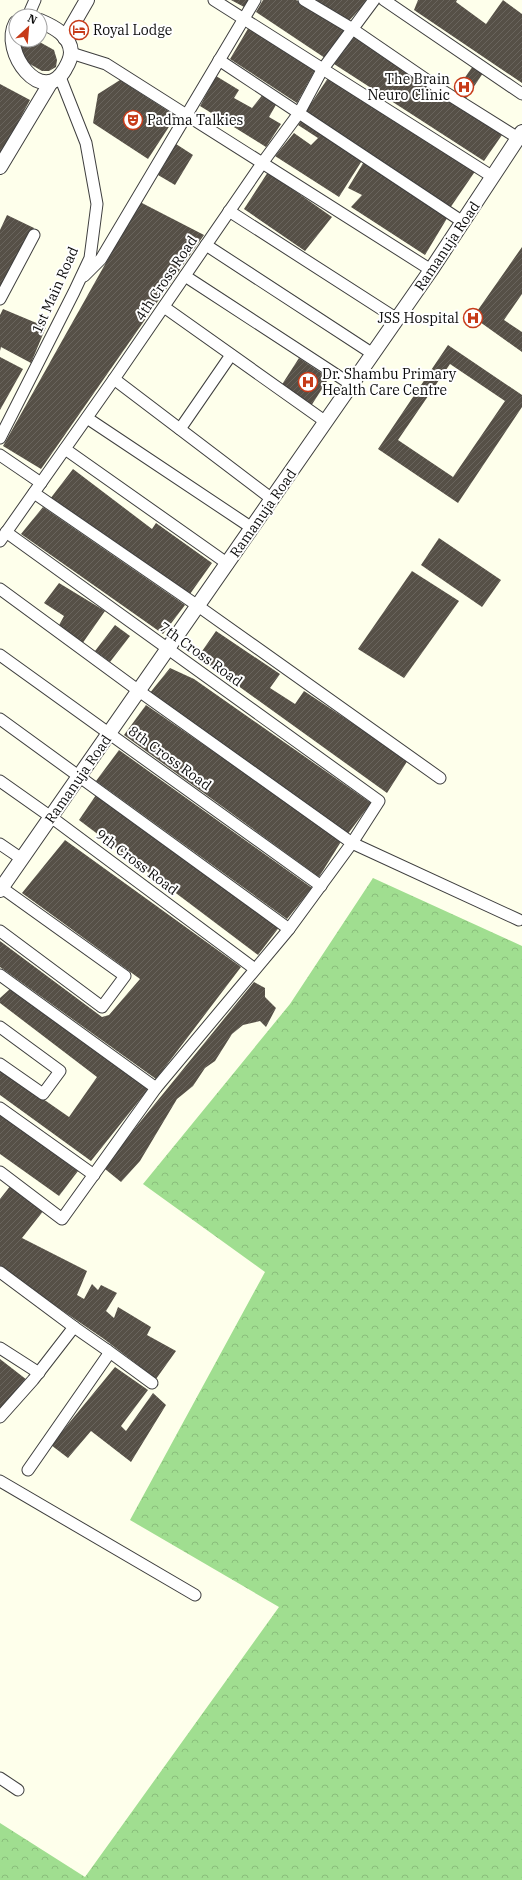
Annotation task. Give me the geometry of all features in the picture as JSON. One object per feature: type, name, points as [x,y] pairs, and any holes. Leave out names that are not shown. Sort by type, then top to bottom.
[{"type":"street","points":[[66,38],[87,0]]},
{"type":"street","points":[[214,0],[322,70],[493,177]]},
{"type":"street","points":[[78,282],[102,259],[186,114],[255,0]]},
{"type":"street","points":[[304,0],[351,28],[443,91],[520,135]]},
{"type":"street","name":"4th Cross Road","points":[[3,536],[87,418],[263,162],[299,113],[322,70],[351,28],[374,0]]},
{"type":"street","points":[[384,0],[522,94]]},
{"type":"street","points":[[0,167],[68,62],[71,52],[66,38],[54,27],[48,24]]},
{"type":"street","points":[[8,30],[1,44],[3,55],[11,68],[39,83],[55,80]]},
{"type":"street","points":[[71,52],[106,64],[263,162],[431,270]]},
{"type":"street","points":[[219,60],[463,222]]},
{"type":"street","name":"1st Main Road","points":[[0,438],[90,258],[97,204],[86,143],[55,80]]},
{"type":"street","name":"Ramanuja Road","points":[[1,889],[352,385],[431,270],[520,135]]},
{"type":"street","points":[[229,211],[397,319]]},
{"type":"street","points":[[0,299],[34,236]]},
{"type":"street","points":[[206,245],[373,354]]},
{"type":"street","points":[[185,276],[352,385]]},
{"type":"street","points":[[164,307],[326,422]]},
{"type":"street","points":[[180,429],[231,355]]},
{"type":"street","points":[[114,379],[272,499]]},
{"type":"street","points":[[87,418],[252,528]]},
{"type":"street","points":[[65,449],[228,564]]},
{"type":"street","points":[[0,455],[41,483]]},
{"type":"street","points":[[34,492],[198,606],[440,778]]},
{"type":"street","name":"7th Cross Road","points":[[3,536],[168,649],[379,801],[352,843]]},
{"type":"street","points":[[0,589],[139,691],[352,843],[519,920]]},
{"type":"street","name":"8th Cross Road","points":[[0,655],[110,732],[321,886]]},
{"type":"street","points":[[0,719],[290,929]]},
{"type":"street","name":"9th Cross Road","points":[[0,781],[51,817],[255,969]]},
{"type":"street","points":[[1,1174],[62,1219],[156,1088],[290,929],[352,843]]},
{"type":"street","points":[[0,844],[22,859]]},
{"type":"street","points":[[0,931],[102,1007],[125,976],[1,889]]},
{"type":"street","points":[[0,975],[156,1088]]},
{"type":"street","points":[[0,1027],[60,1071],[43,1094],[0,1064]]},
{"type":"street","points":[[0,1108],[94,1175]]},
{"type":"street","points":[[0,1272],[152,1383]]},
{"type":"street","points":[[0,1417],[39,1373],[74,1327]]},
{"type":"street","points":[[0,1348],[39,1373]]},
{"type":"street","points":[[28,1470],[108,1355],[107,1350]]},
{"type":"street","points":[[0,1482],[195,1595]]},
{"type":"street","points":[[0,1778],[18,1790]]},
{"type":"green space","points":[[373,878],[522,946],[522,1880],[0,1880],[0,1823],[85,1877],[279,1607],[130,1520],[265,1272],[143,1184],[290,1004]]},
{"type":"building","points":[[231,0],[250,0],[246,8]]},
{"type":"building","points":[[263,0],[296,0],[346,30],[325,58],[256,12]]},
{"type":"building","points":[[310,0],[368,0],[347,23]]},
{"type":"building","points":[[418,0],[457,0],[456,2],[486,24],[503,0],[522,14],[522,83],[414,10]]},
{"type":"building","points":[[249,27],[315,70],[297,103],[230,59]]},
{"type":"building","points":[[355,36],[504,132],[484,161],[334,64]]},
{"type":"building","points":[[48,47],[54,50],[57,60],[56,67],[49,71],[42,71],[11,53],[13,48],[48,48]]},
{"type":"building","points":[[473,66],[483,73],[465,100],[454,93]]},
{"type":"building","points":[[216,76],[239,90],[234,98],[252,108],[264,93],[277,103],[269,117],[281,124],[266,147],[200,106]]},
{"type":"building","points":[[328,78],[476,170],[450,208],[306,111]]},
{"type":"building","name":"Padma Talkies","points":[[120,80],[176,116],[148,159],[93,123],[98,94]]},
{"type":"building","points":[[0,84],[30,100],[0,156]]},
{"type":"building","points":[[303,119],[363,159],[339,197],[275,156],[294,133],[311,145],[318,138],[298,125]]},
{"type":"building","points":[[176,144],[193,155],[175,185],[158,175]]},
{"type":"building","points":[[365,160],[449,215],[425,255],[351,207],[362,195],[348,188]]},
{"type":"building","points":[[268,172],[332,217],[305,251],[244,209]]},
{"type":"building","points":[[140,202],[204,235],[41,469],[3,446]]},
{"type":"building","points":[[7,215],[34,228],[0,290],[0,230]]},
{"type":"building","points":[[522,247],[522,294],[504,320],[522,332],[522,352],[473,317]]},
{"type":"building","points":[[3,309],[46,327],[31,363],[1,347],[0,351],[0,315]]},
{"type":"building","points":[[448,345],[522,395],[522,407],[458,503],[378,449]],"holes":[[[450,364],[505,401],[453,477],[398,440]]]},
{"type":"building","points":[[0,357],[23,369],[0,410]]},
{"type":"building","points":[[299,358],[329,378],[311,406],[281,386]]},
{"type":"building","points":[[73,469],[152,529],[156,523],[212,563],[190,594],[50,499]]},
{"type":"building","points":[[43,507],[185,605],[163,634],[21,534]]},
{"type":"building","points":[[439,538],[501,580],[482,607],[421,565]]},
{"type":"building","points":[[412,571],[459,601],[404,678],[358,649]]},
{"type":"building","points":[[59,583],[105,611],[82,644],[58,627],[64,616],[44,603]]},
{"type":"building","points":[[115,625],[130,636],[110,662],[95,651]]},
{"type":"building","points":[[216,631],[280,674],[270,688],[295,704],[304,691],[408,760],[387,793],[198,657]]},
{"type":"building","points":[[170,668],[194,679],[371,803],[347,835],[149,694]]},
{"type":"building","points":[[146,705],[342,840],[319,877],[124,735]]},
{"type":"building","points":[[119,750],[312,888],[287,919],[96,781]]},
{"type":"building","points":[[96,795],[280,926],[258,955],[79,820]]},
{"type":"building","points":[[65,840],[241,967],[156,1079],[0,967],[0,941],[102,1017],[109,1015],[140,979],[22,893]]},
{"type":"building","points":[[254,982],[265,988],[265,997],[276,1008],[266,1027],[260,1021],[243,1025],[232,1034],[215,1061],[205,1068],[193,1086],[177,1099],[140,1161],[121,1182],[105,1169],[119,1148]]},
{"type":"building","points":[[10,989],[149,1088],[91,1161],[0,1095],[0,1069],[69,1117],[97,1077],[0,1003],[0,998]]},
{"type":"building","points":[[0,1114],[78,1171],[59,1196],[0,1154]]},
{"type":"building","points":[[11,1185],[44,1210],[22,1238],[87,1271],[77,1295],[84,1299],[92,1284],[98,1290],[101,1285],[117,1293],[106,1311],[114,1318],[118,1307],[151,1327],[147,1335],[176,1351],[156,1379],[104,1339],[0,1268],[0,1199]]},
{"type":"building","points":[[0,1359],[27,1380],[0,1411]]},
{"type":"building","points":[[115,1367],[148,1390],[121,1426],[126,1431],[153,1393],[166,1405],[131,1462],[91,1431],[68,1458],[51,1445]]},
{"type":"place","name":"Royal Lodge","points":[[79,30]]},
{"type":"place","name":"The Brain Neuro Clinic","points":[[464,87]]},
{"type":"place","name":"Padma Talkies","points":[[133,120]]},
{"type":"place","name":"JSS Hospital","points":[[473,318]]},
{"type":"place","name":"Dr. Shambu Primary Health Care Centre","points":[[308,382]]}]
